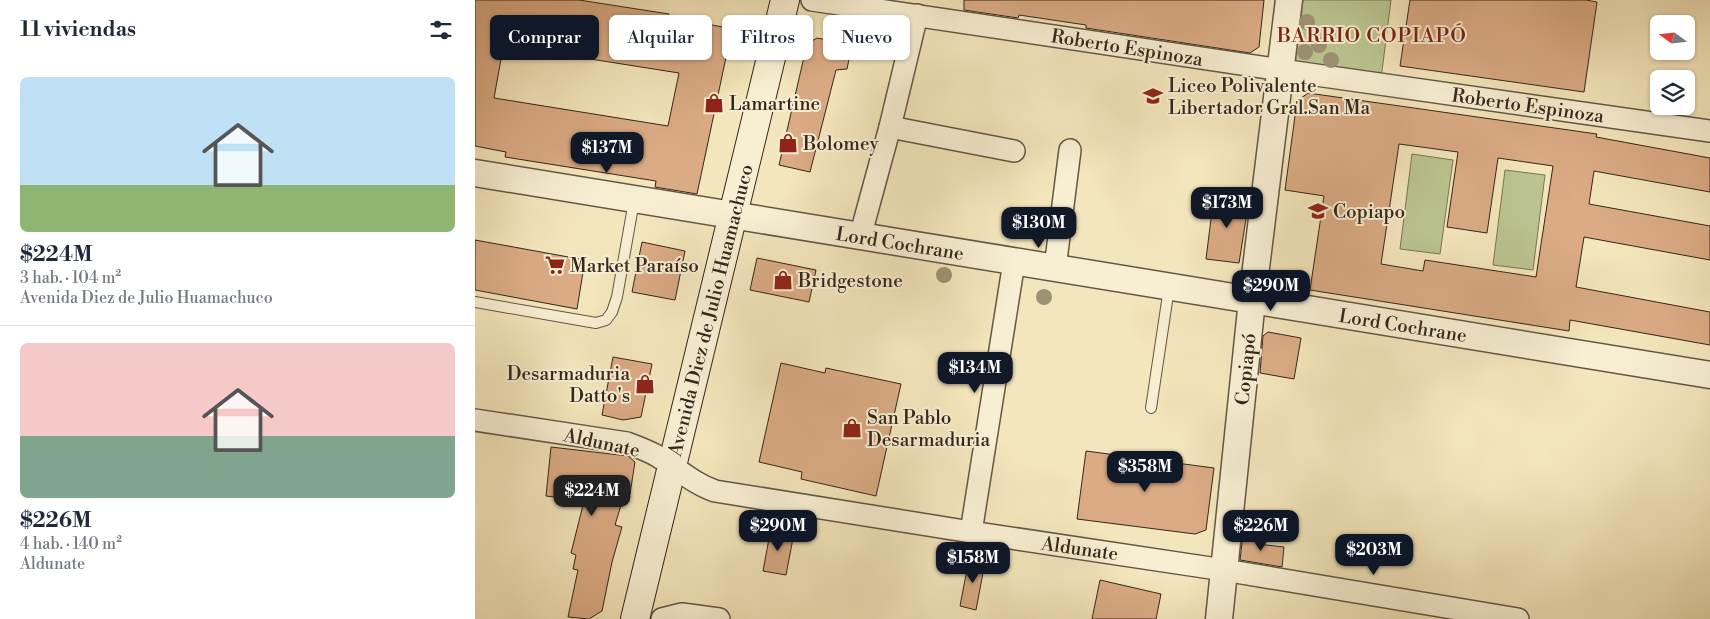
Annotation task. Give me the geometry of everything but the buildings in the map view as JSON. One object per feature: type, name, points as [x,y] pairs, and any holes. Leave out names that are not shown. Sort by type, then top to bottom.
[{"type":"main road","name":"Avenida Diez de Julio Huamachuco","points":[[635,619],[785,0]]},
{"type":"street","name":"Roberto Espinoza","points":[[811,0],[1280,70],[1710,131]]},
{"type":"street","name":"Copiapó","points":[[1219,619],[1252,300],[1289,0]]},
{"type":"street","points":[[860,237],[890,127],[917,15]]},
{"type":"street","points":[[890,127],[1014,151]]},
{"type":"street","points":[[1055,268],[1069,150]]},
{"type":"street","name":"Lord Cochrane","points":[[475,173],[1710,375]]},
{"type":"street","points":[[971,532],[1014,262]]},
{"type":"street","name":"Aldunate","points":[[475,420],[627,443],[643,448],[703,487],[715,491],[1225,570],[1518,619]]},
{"type":"street","points":[[662,619],[682,614],[719,619]]},
{"type":"lane","points":[[475,302],[597,322],[606,320],[612,312],[617,297],[635,200]]},
{"type":"lane","points":[[1151,408],[1169,287]]},
{"type":"green space","points":[[1300,0],[1391,0],[1381,79],[1297,63],[1292,54]]},
{"type":"green space","points":[[1412,154],[1453,160],[1440,254],[1400,249]]},
{"type":"green space","points":[[1505,170],[1545,175],[1533,270],[1493,265]]},
{"type":"place","name":"Liceo Polivalente Libertador Gral.San Ma","points":[[1153,96]]},
{"type":"place","name":"Lamartine","points":[[714,103]]},
{"type":"place","name":"Bolomey","points":[[788,143]]},
{"type":"place","name":"Copiapo","points":[[1318,211]]},
{"type":"place","name":"Market Paraíso","points":[[555,265]]},
{"type":"place","name":"Bridgestone","points":[[783,280]]},
{"type":"place","name":"Desarmaduria Datto's","points":[[645,384]]},
{"type":"place","name":"San Pablo Desarmaduria","points":[[852,428]]},
{"type":"district","name":"BARRIO COPIAPÓ","points":[[1372,35]]}]
